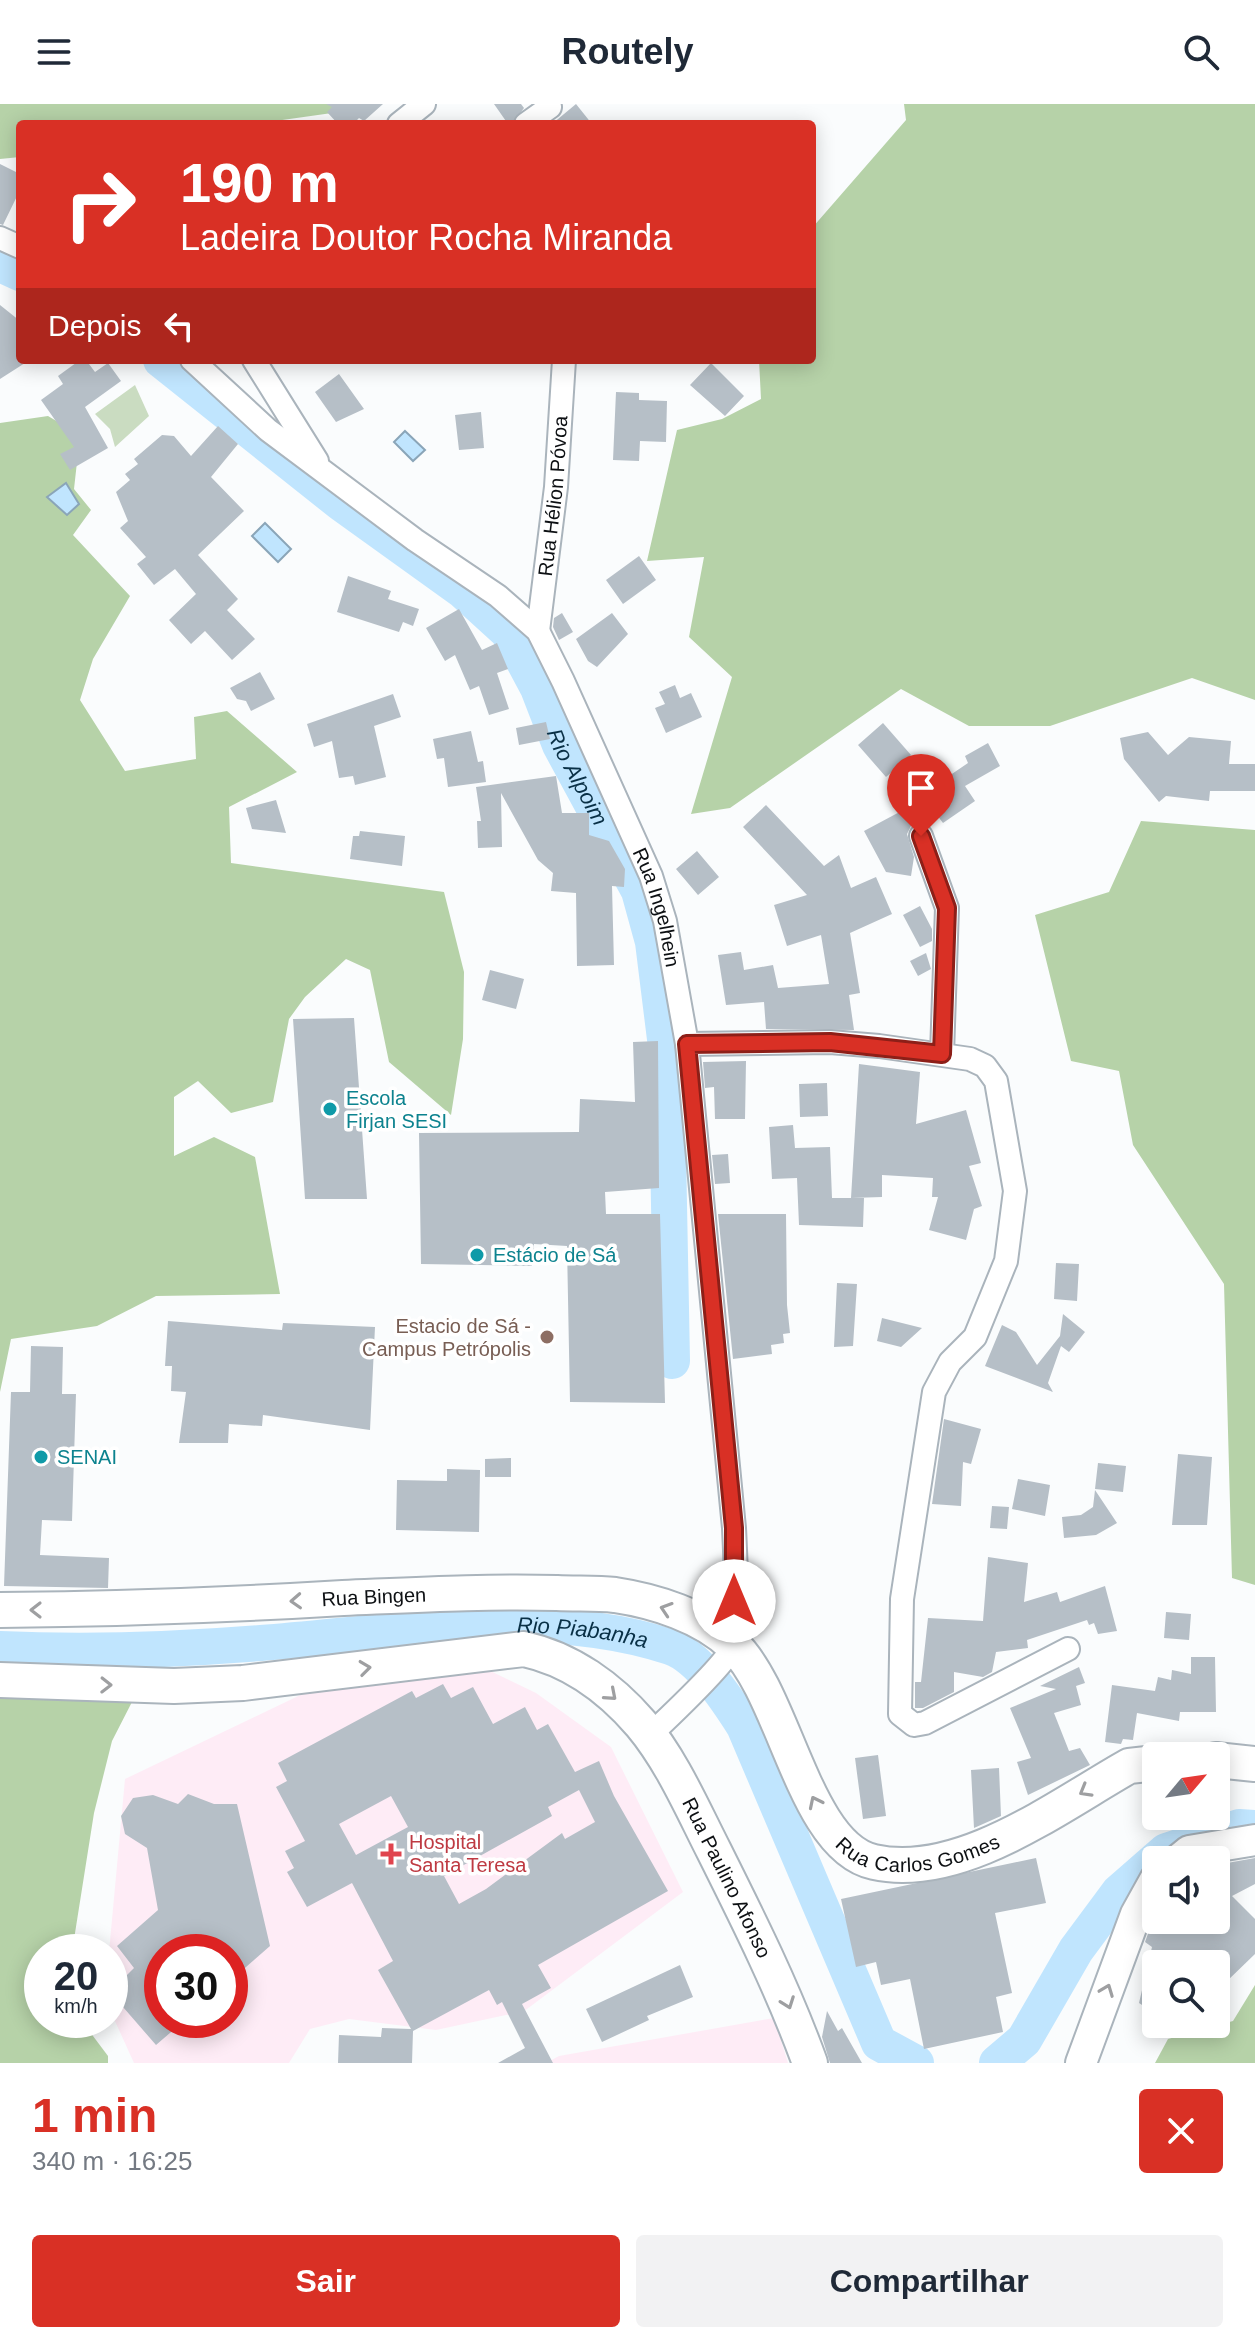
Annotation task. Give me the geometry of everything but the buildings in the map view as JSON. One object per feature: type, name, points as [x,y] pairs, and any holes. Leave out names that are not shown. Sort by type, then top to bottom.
[{"type":"main road","name":"Rua Bingen","points":[[0,1610],[156,1609],[500,1591],[615,1595],[701,1621],[734,1645]]},
{"type":"main road","name":"Rua Carlos Gomes","points":[[734,1645],[764,1689],[825,1823],[842,1846],[860,1858],[877,1863],[913,1863],[967,1854],[1129,1766],[1142,1765]]},
{"type":"main road","points":[[0,1680],[147,1685],[243,1683],[524,1649],[546,1654],[580,1670],[628,1710],[649,1736]]},
{"type":"main road","name":"Rua Paulino Afonso","points":[[649,1736],[679,1781],[782,1988],[810,2063]]},
{"type":"main road","points":[[1230,1761],[1255,1764]]},
{"type":"main road","points":[[1219,1846],[1255,1840]]},
{"type":"main road","points":[[1081,2063],[1142,1903]]},
{"type":"street","points":[[404,120],[424,104]]},
{"type":"street","points":[[532,120],[550,107]]},
{"type":"street","name":"Rua Ingelhein","points":[[196,364],[268,430],[498,596],[538,631],[651,876],[665,921],[687,1044],[734,1528],[734,1645]]},
{"type":"street","points":[[256,364],[325,474]]},
{"type":"street","name":"Rua Hélion Póvoa","points":[[538,631],[556,487],[564,364]]},
{"type":"street","points":[[921,836],[947,908],[942,1054]]},
{"type":"street","points":[[687,1044],[830,1042],[942,1054],[985,1066],[996,1081],[1015,1191],[1006,1261],[988,1312],[975,1337],[950,1362],[934,1392],[902,1599],[900,1714],[914,1725],[925,1723],[1068,1649]]},
{"type":"street","points":[[649,1736],[680,1708],[734,1645]]},
{"type":"shaded area","name":"Hospital Santa Teresa","points":[[472,1662],[536,1693],[611,1747],[683,1892],[519,2015],[436,2030],[349,2019],[310,2029],[289,2063],[134,2063],[123,2038],[128,2038],[128,1934],[111,1934],[125,1779],[317,1687]]},
{"type":"shaded area","points":[[774,2018],[788,2063],[546,2063],[559,2056]]},
{"type":"green space","points":[[0,104],[333,104],[332,113],[282,120],[16,120],[16,157],[0,159]]},
{"type":"green space","points":[[904,104],[1255,104],[1255,700],[1192,678],[1050,726],[969,726],[901,689],[730,808],[691,814],[732,677],[689,637],[704,557],[647,561],[677,430],[722,419],[761,399],[759,364],[816,364],[816,223],[906,120]]},
{"type":"green space","points":[[135,385],[149,416],[115,447],[110,429],[95,414]]},
{"type":"green space","points":[[48,416],[80,435],[74,489],[91,510],[73,535],[130,596],[93,659],[80,700],[125,771],[196,759],[194,717],[227,711],[297,772],[229,807],[231,863],[444,892],[464,972],[463,1039],[451,1115],[389,1062],[370,970],[346,959],[305,997],[289,1019],[273,1102],[231,1113],[198,1081],[174,1097],[174,1156],[214,1137],[255,1157],[280,1294],[156,1296],[97,1326],[11,1339],[0,1392],[0,423]]},
{"type":"green space","points":[[1141,821],[1255,830],[1255,1585],[1232,1578],[1224,1284],[1133,1145],[1119,1071],[1071,1061],[1035,915],[1109,892]]},
{"type":"green space","points":[[0,1691],[133,1700],[112,1741],[94,1813],[75,1934],[24,1934],[24,2038],[94,2038],[108,2056],[108,2063],[0,2063]]},
{"type":"green space","points":[[1255,1985],[1255,2063],[1155,2063],[1168,2039],[1230,2038],[1230,2022]]},
{"type":"water","points":[[405,431],[425,450],[413,461],[394,442]]},
{"type":"water","points":[[66,483],[79,504],[67,515],[47,497]]},
{"type":"water","points":[[265,523],[291,549],[278,562],[252,536]]},
{"type":"waterway","name":"Rio Alpoim","points":[[0,264],[16,271]]},
{"type":"waterway","name":"Rio Alpoim","points":[[166,364],[342,504],[463,591],[508,632],[538,688],[560,745],[639,891],[653,942],[666,1047],[672,1361]]},
{"type":"waterway","name":"Rio Piabanha","points":[[0,1649],[163,1649],[414,1629],[519,1625],[571,1627],[621,1634],[670,1647],[702,1670],[744,1726],[879,2043],[916,2063]]},
{"type":"waterway","name":"Rio Piabanha","points":[[997,2063],[1024,2040],[1076,1950],[1119,1892],[1166,1851],[1239,1827],[1255,1828]]},
{"type":"place","name":"Escola Firjan SESI","points":[[330,1109]]},
{"type":"place","name":"Estácio de Sá","points":[[477,1255]]},
{"type":"place","name":"Estacio de Sá - Campus Petrópolis","points":[[547,1337]]},
{"type":"place","name":"SENAI","points":[[41,1457]]},
{"type":"place","name":"Hospital Santa Teresa","points":[[391,1854]]},
{"type":"route","points":[[734,1601],[734,1528],[687,1044],[830,1042],[942,1054],[947,908],[921,836]]}]
